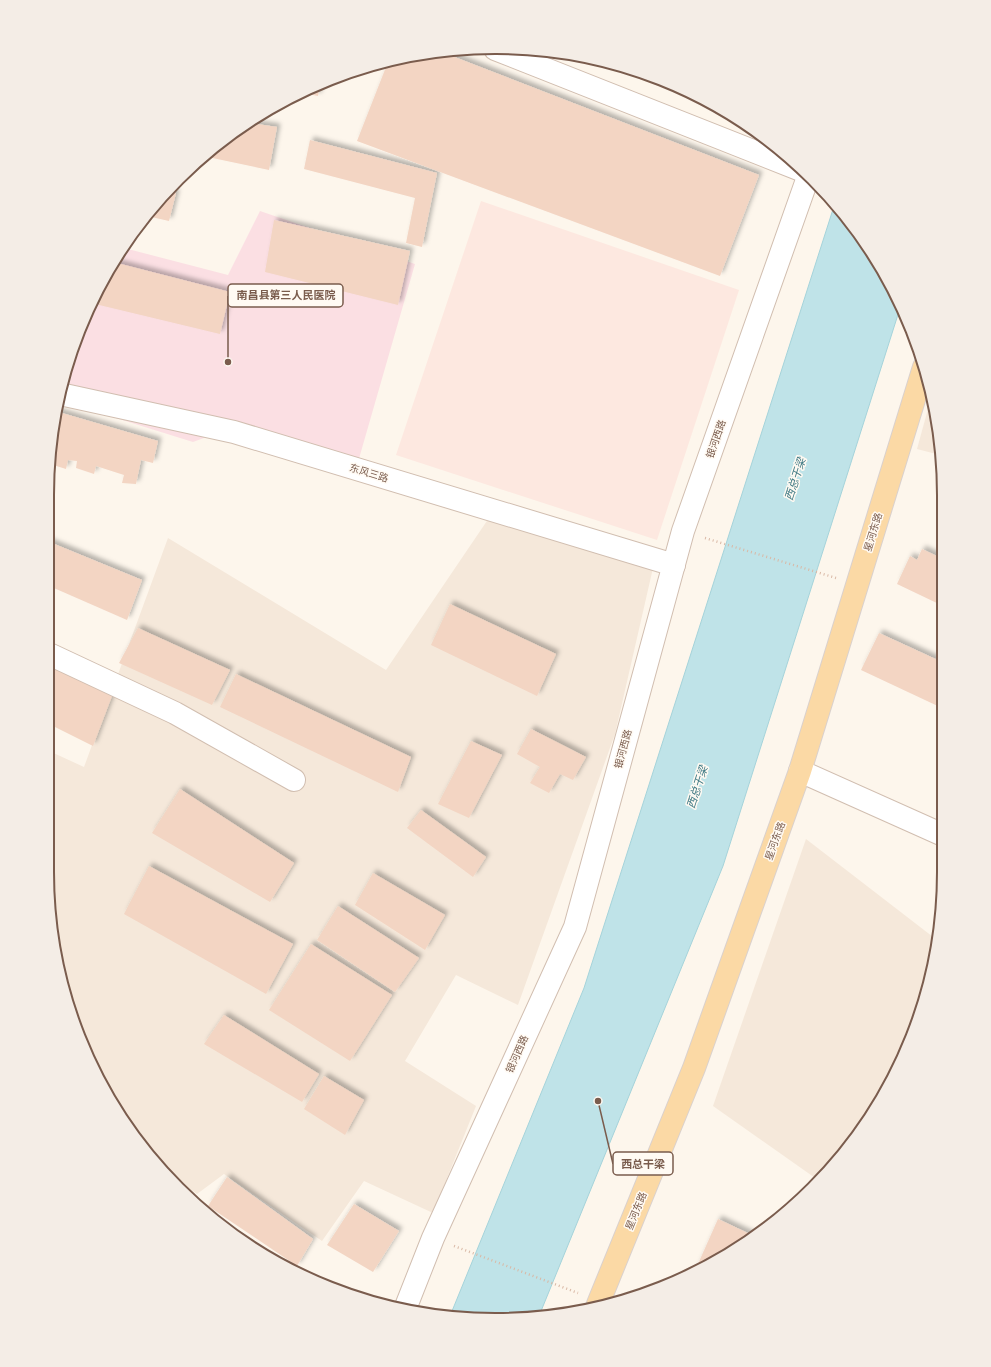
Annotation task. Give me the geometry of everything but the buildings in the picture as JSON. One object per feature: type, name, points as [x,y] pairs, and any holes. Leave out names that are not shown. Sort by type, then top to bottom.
[{"type":"main road","name":"星河东路","points":[[600,1300],[694,1068],[800,771],[921,377]]},
{"type":"street","points":[[509,54],[788,165]]},
{"type":"street","name":"银河西路","points":[[407,1304],[433,1238],[575,927],[683,531],[806,182]]},
{"type":"street","name":"东风三路","points":[[65,395],[234,432],[674,565]]},
{"type":"street","points":[[54,656],[174,713],[294,780]]},
{"type":"street","points":[[800,771],[937,833]]},
{"type":"path","points":[[683,531],[856,585]]},
{"type":"path","points":[[433,1238],[595,1302]]},
{"type":"shaded area","points":[[481,201],[739,290],[657,540],[396,455]]},
{"type":"shaded area","points":[[260,211],[415,264],[358,462],[231,428],[193,442],[64,402],[77,354],[88,327],[113,275],[129,249],[228,275]]},
{"type":"shaded area","points":[[929,407],[935,454],[917,449]]},
{"type":"shaded area","points":[[493,512],[653,568],[615,734],[518,1005],[456,975],[405,1061],[476,1106],[433,1213],[364,1181],[322,1241],[224,1174],[197,1194],[184,1185],[145,1140],[128,1117],[113,1092],[100,1067],[77,1013],[62,958],[55,900],[54,753],[84,767],[168,538],[386,670]]},
{"type":"shaded area","points":[[806,839],[932,936],[929,958],[914,1013],[891,1067],[863,1117],[846,1140],[814,1177],[713,1106]]},
{"type":"water","points":[[833,211],[863,250],[878,275],[898,315],[723,866],[541,1310],[496,1313],[452,1310],[584,988]]},
{"type":"place","name":"南昌县第三人民医院","points":[[228,362]]},
{"type":"place","name":"西总干梁","points":[[598,1101]]}]
